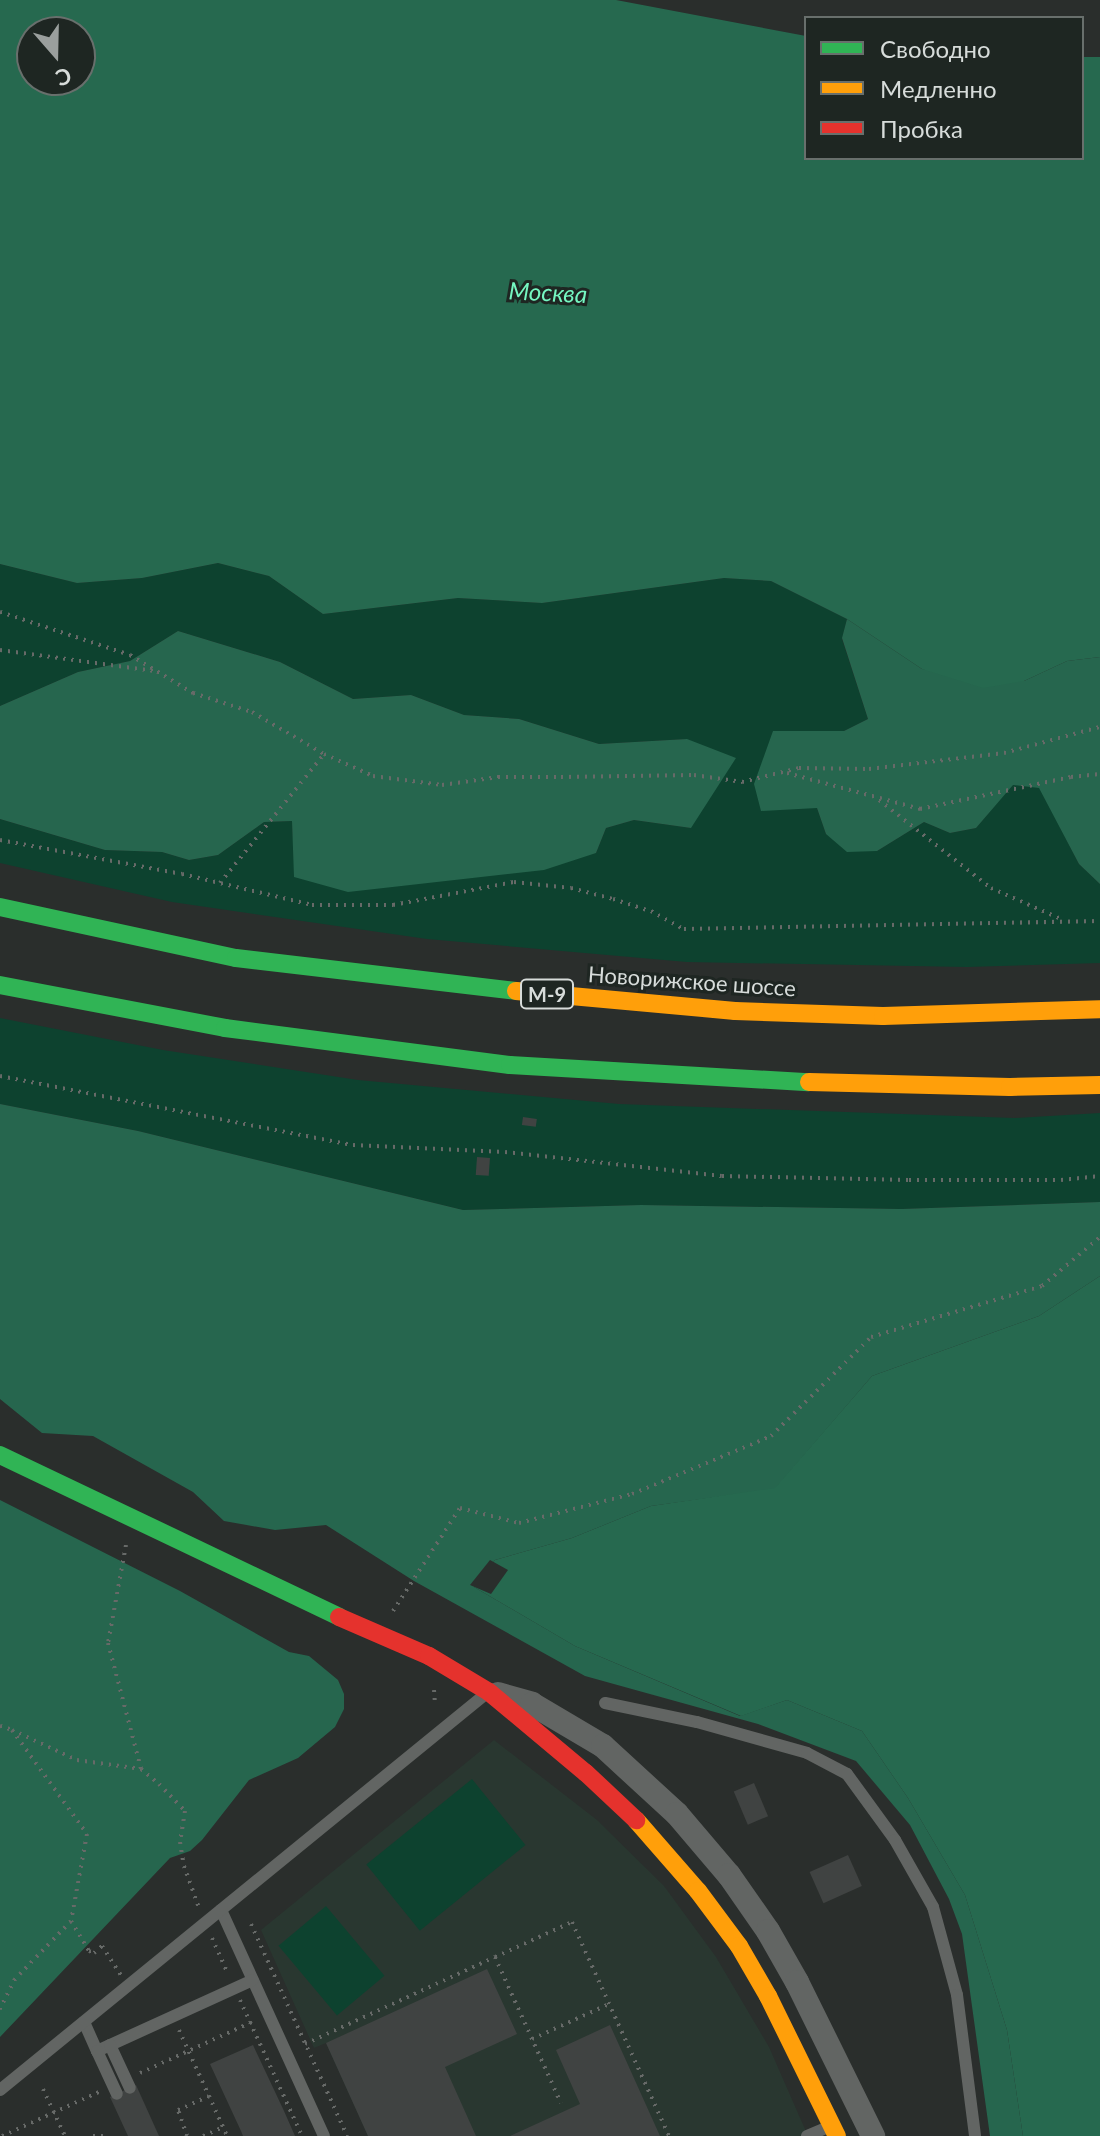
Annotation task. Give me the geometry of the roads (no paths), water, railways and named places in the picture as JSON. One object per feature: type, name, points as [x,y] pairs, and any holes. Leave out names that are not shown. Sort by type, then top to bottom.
[{"type":"main road","name":"Новорижское шоссе","points":[[0,907],[236,958],[515,991],[735,1011],[883,1016],[1100,1009]]},
{"type":"main road","points":[[0,985],[91,1005],[225,1028],[510,1065],[758,1081],[1010,1087],[1100,1085]]},
{"type":"main road","points":[[0,1455],[282,1593],[429,1656],[489,1692],[630,1815],[698,1891],[739,1946],[835,2130]]},
{"type":"street","points":[[489,1692],[532,1704],[603,1746],[677,1814],[729,1875],[768,1931],[797,1982],[873,2136]]},
{"type":"lane","points":[[0,2090],[489,1692]]},
{"type":"lane","points":[[605,1703],[697,1722],[807,1753],[847,1774],[895,1840],[933,1907],[957,1995],[975,2136]]},
{"type":"lane","points":[[221,1910],[324,2136]]},
{"type":"lane","points":[[97,2051],[253,1980]]},
{"type":"lane","points":[[84,2022],[117,2094]]},
{"type":"lane","points":[[110,2045],[130,2088]]},
{"type":"lane","points":[[807,2136],[835,2130]]},
{"type":"water","name":"Москва","points":[[0,0],[616,0],[804,36],[804,160],[1084,160],[1084,57],[1100,57],[1100,657],[1067,661],[1024,681],[983,688],[922,669],[847,619],[771,581],[724,578],[542,603],[458,598],[323,614],[269,576],[218,563],[142,578],[77,583],[0,564]]},
{"type":"water","points":[[1100,1276],[1100,2136],[1023,2136],[1007,2030],[965,1895],[908,1798],[862,1731],[787,1700],[741,1716],[575,1646],[474,1587],[495,1560],[572,1538],[651,1506],[775,1488],[872,1376],[1039,1316]]}]
